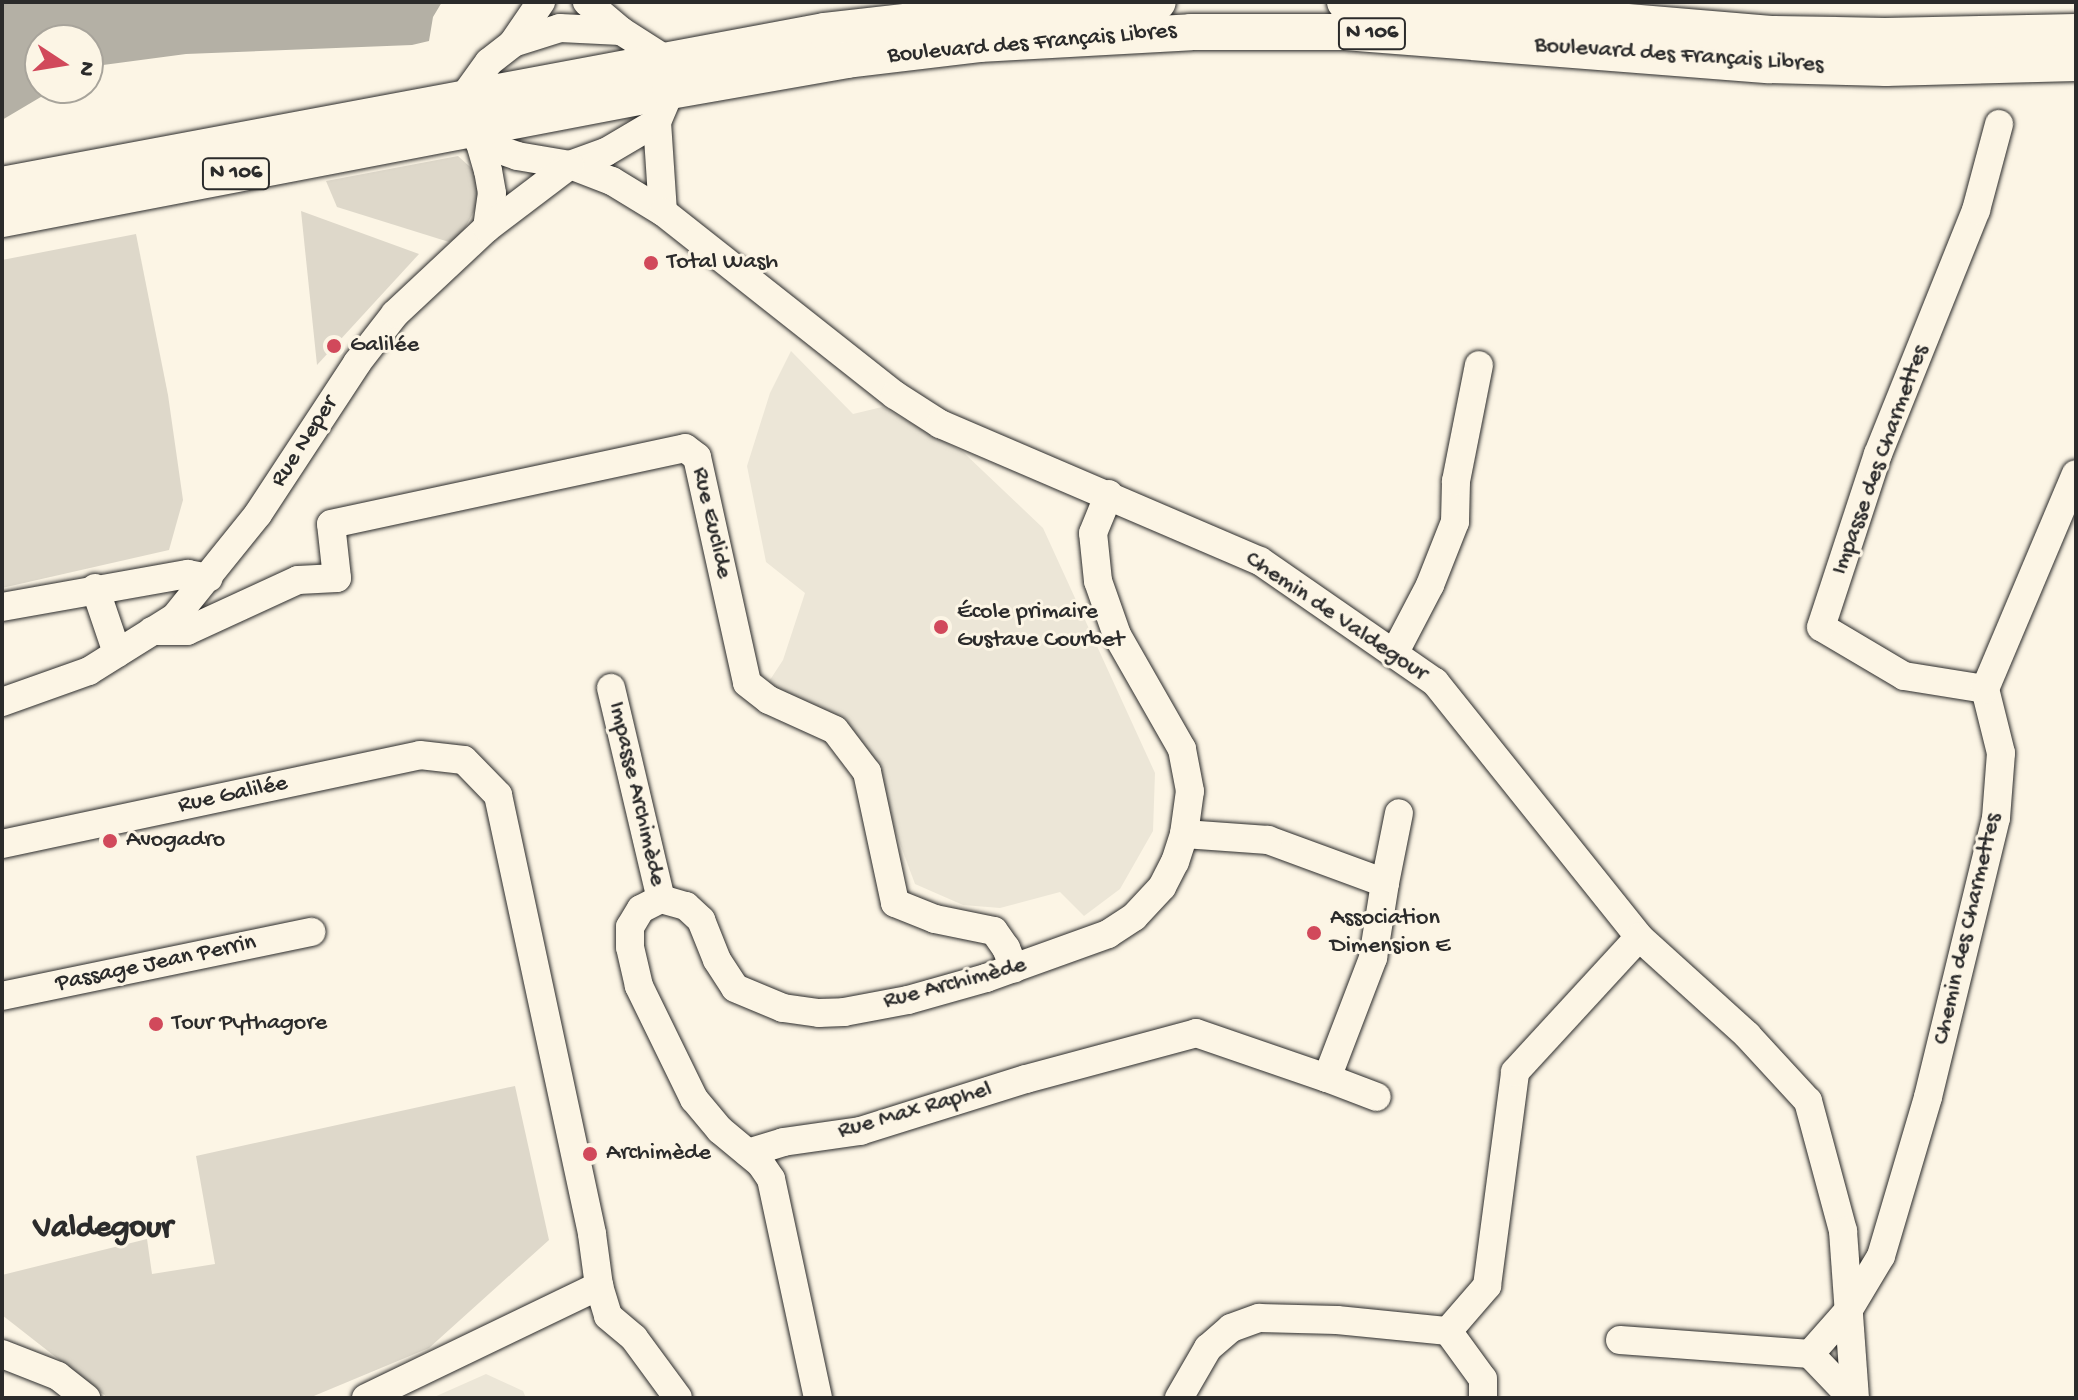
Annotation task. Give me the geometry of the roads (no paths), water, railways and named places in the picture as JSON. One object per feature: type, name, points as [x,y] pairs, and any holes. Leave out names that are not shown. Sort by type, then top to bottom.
[{"type":"main road","name":"Boulevard des Français Libres","points":[[664,91],[825,31],[984,13],[1158,2]]},
{"type":"main road","name":"Boulevard des Français Libres","points":[[1345,2],[1425,5],[1774,34],[1885,36],[2076,32]]},
{"type":"main road","name":"Boulevard des Français Libres","points":[[2,185],[471,123],[847,60],[979,44],[1191,32],[1431,37],[1769,65],[1886,68],[2076,63]]},
{"type":"main road","name":"Boulevard des Français Libres","points":[[2,219],[471,123]]},
{"type":"street","points":[[487,228],[492,193],[471,123],[489,62],[513,43],[541,2]]},
{"type":"street","points":[[587,2],[621,31],[664,91],[663,212]]},
{"type":"street","points":[[513,43],[560,28],[621,31]]},
{"type":"street","points":[[570,165],[606,152],[664,91]]},
{"type":"street","name":"Chemin de Valdegour","points":[[471,123],[517,156],[570,165],[612,181],[663,212],[895,395],[929,417],[1260,561],[1435,682],[1639,937],[1747,1035],[1808,1101],[1844,1245],[1854,1398]]},
{"type":"street","name":"Impasse des Charmettes","points":[[1985,689],[1904,676],[1821,627],[1878,454],[1976,210],[1999,124]]},
{"type":"street","name":"Rue Neper","points":[[209,578],[258,514],[357,363],[395,314],[487,228],[570,165]]},
{"type":"street","points":[[1394,654],[1430,585],[1455,522],[1456,481],[1479,365]]},
{"type":"street","name":"Rue Euclide","points":[[152,631],[187,631],[298,580],[337,578],[331,524],[685,448],[697,457],[747,683],[769,700],[835,730],[867,772],[895,903],[935,919],[994,931],[1006,948],[1014,968]]},
{"type":"street","points":[[1985,689],[2076,474]]},
{"type":"street","name":"Rue Archimède","points":[[661,899],[686,906],[701,920],[717,960],[735,988],[783,1008],[844,1012],[908,1000],[1014,968],[1108,934],[1134,917],[1162,887],[1184,834],[1190,791],[1182,749],[1117,635],[1098,581],[1093,533],[1109,494]]},
{"type":"street","points":[[2,607],[95,588],[188,574],[209,578]]},
{"type":"street","points":[[2,702],[89,671],[175,617],[209,578]]},
{"type":"street","points":[[95,588],[117,653]]},
{"type":"street","name":"Impasse Archimède","points":[[611,688],[661,899]]},
{"type":"street","name":"Chemin des Charmettes","points":[[1810,1354],[1848,1311],[1881,1256],[1928,1097],[1996,818],[2001,753],[1985,689]]},
{"type":"street","name":"Rue Galilée","points":[[2,844],[420,755],[464,760],[498,795],[588,1218],[599,1286]]},
{"type":"street","points":[[1327,1078],[1373,958],[1399,813]]},
{"type":"street","points":[[1184,834],[1268,840],[1385,883]]},
{"type":"street","points":[[661,899],[641,909],[630,927],[630,947],[639,986],[694,1099],[720,1130],[748,1153],[771,1179],[818,1398]]},
{"type":"street","name":"Passage Jean Perrin","points":[[2,996],[311,932]]},
{"type":"street","points":[[1448,1331],[1487,1286],[1515,1072],[1639,937]]},
{"type":"street","name":"Rue Max Raphel","points":[[748,1153],[783,1142],[860,1131],[1026,1079],[1196,1033],[1377,1097]]},
{"type":"street","name":"Chemin des Charmettes","points":[[1844,1245],[1871,1233],[1896,1206]]},
{"type":"street","points":[[366,1398],[599,1286],[608,1316],[634,1338],[678,1398]]},
{"type":"street","points":[[1179,1398],[1208,1348],[1231,1328],[1259,1318],[1337,1320],[1448,1331],[1483,1379],[1483,1398]]},
{"type":"street","points":[[1620,1340],[1810,1354],[1854,1398]]},
{"type":"street","points":[[2,1354],[58,1376],[86,1398]]},
{"type":"place","name":"Total Wash","points":[[651,263]]},
{"type":"place","name":"Galilée","points":[[334,346]]},
{"type":"place","name":"École primaire Gustave Courbet","points":[[941,627]]},
{"type":"place","name":"Avogadro","points":[[110,841]]},
{"type":"place","name":"Association Dimension E","points":[[1314,933]]},
{"type":"place","name":"Tour Pythagore","points":[[156,1024]]},
{"type":"place","name":"Archimède","points":[[590,1154]]},
{"type":"district","name":"Valdegour","points":[[103,1229]]}]
